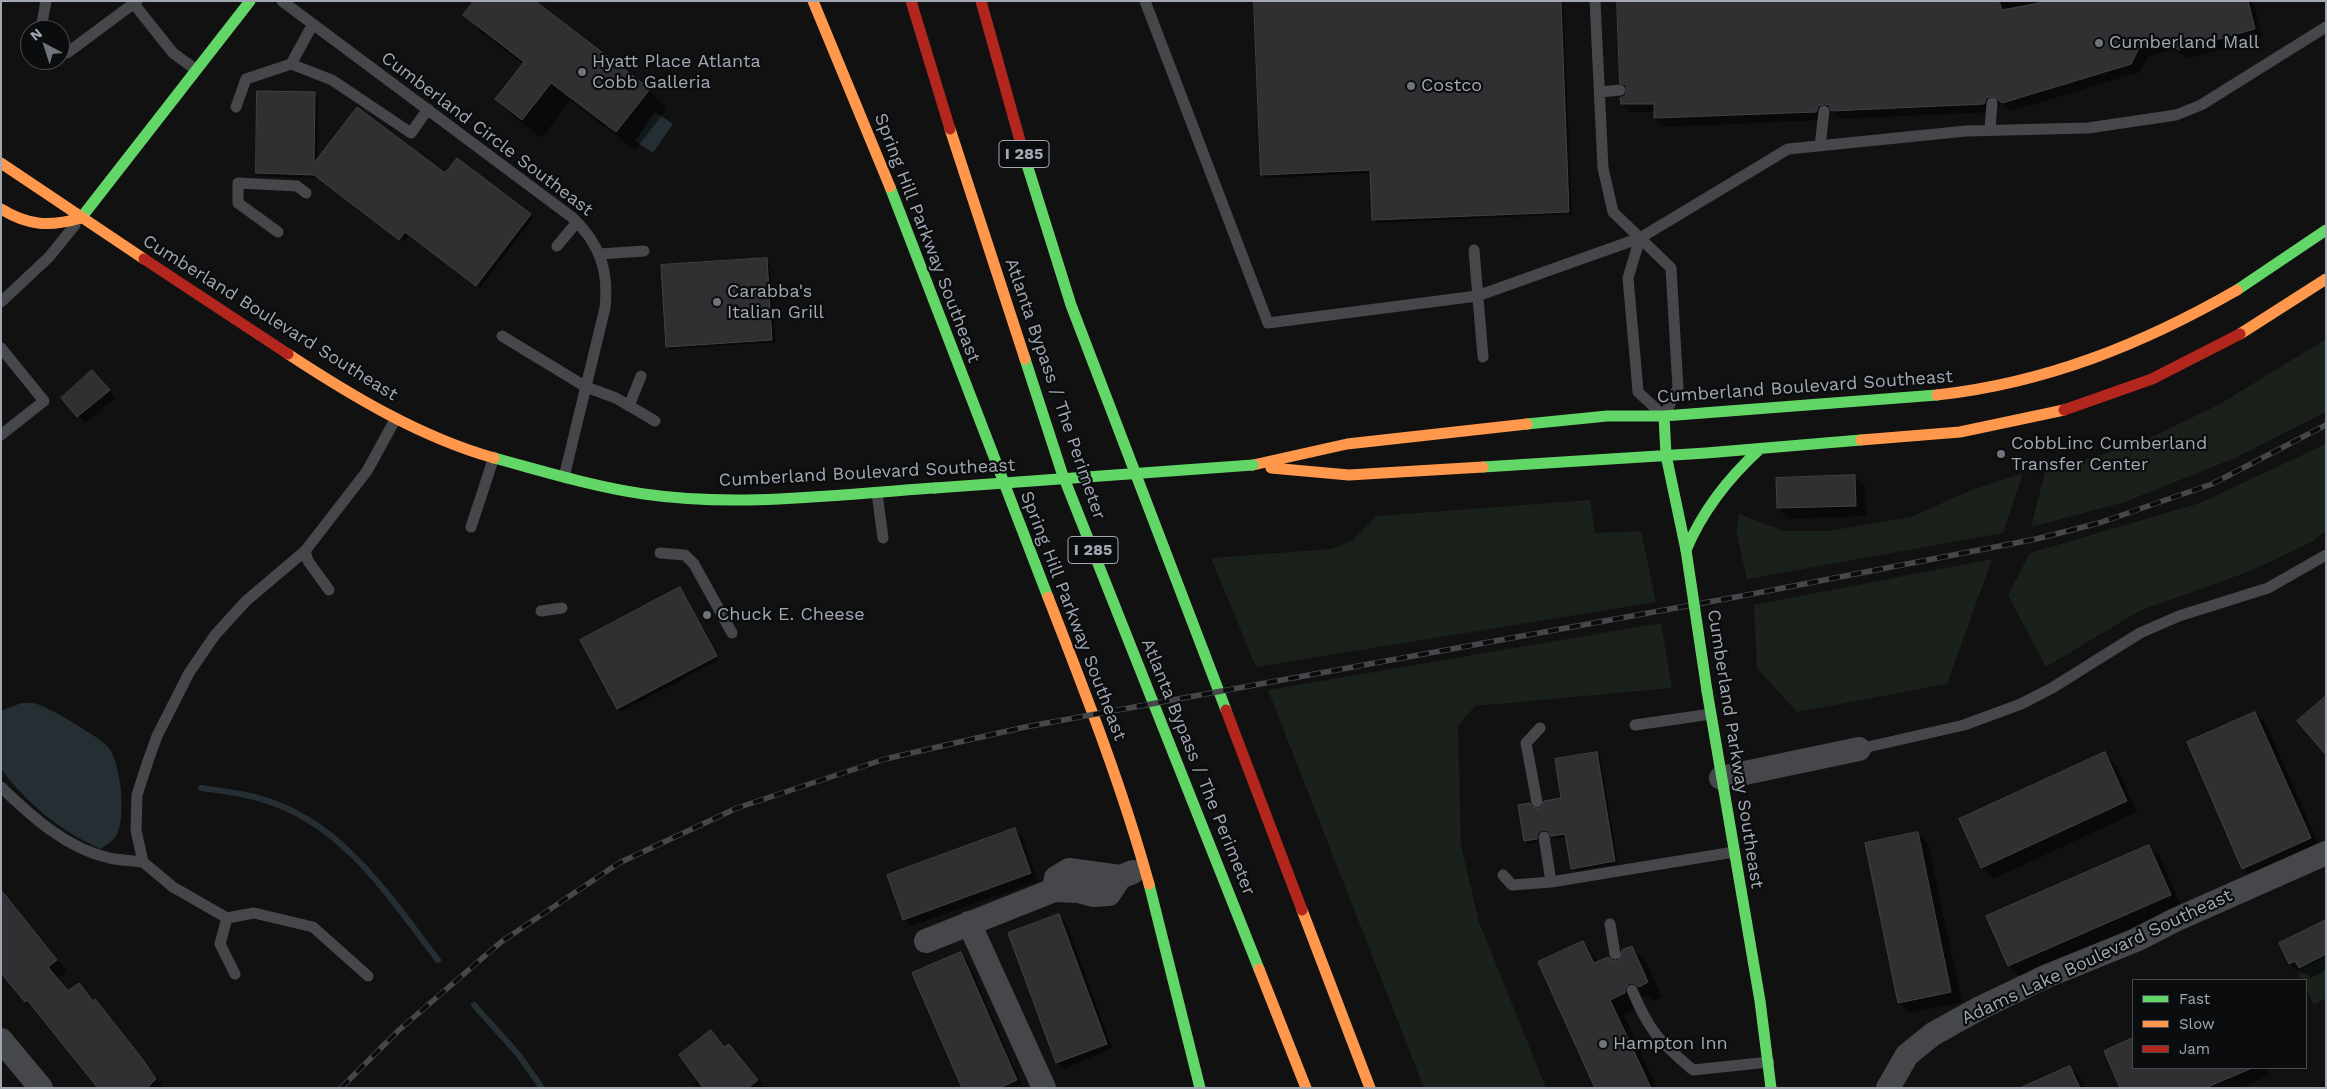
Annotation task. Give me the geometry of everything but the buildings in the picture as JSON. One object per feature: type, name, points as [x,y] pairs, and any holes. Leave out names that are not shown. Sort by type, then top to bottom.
[{"type":"main road","points":[[1,209],[19,221],[33,225],[64,224],[81,218],[250,1]]},
{"type":"main road","name":"Spring Hill Parkway Southeast","points":[[813,1],[880,161],[1089,702],[1132,827],[1164,937],[1200,1088]]},
{"type":"main road","name":"Atlanta Bypass / The Perimeter","points":[[911,1],[934,81],[1062,472],[1306,1088]]},
{"type":"main road","name":"I 285","points":[[981,1],[1028,170],[1071,305],[1370,1088]]},
{"type":"main road","name":"Cumberland Boulevard Southeast","points":[[1,163],[81,218],[337,386],[396,418],[463,449],[564,477],[644,494],[715,500],[877,493],[1253,465],[1347,444],[1607,416],[1664,416],[1965,392],[2056,371],[2133,344],[2186,319],[2239,289],[2326,230]]},
{"type":"main road","name":"Cumberland Boulevard Southeast","points":[[1253,465],[1310,473],[1349,475],[1760,449],[1960,432],[2065,410],[2152,379],[2206,353],[2260,323],[2326,279]]},
{"type":"main road","name":"Cumberland Parkway Southeast","points":[[1664,416],[1666,455],[1686,550],[1721,778],[1760,1001],[1771,1088]]},
{"type":"main road","points":[[1686,550],[1694,530],[1717,494],[1735,472],[1760,449]]},
{"type":"street","points":[[1721,778],[1859,749]]},
{"type":"street","name":"Adams Lake Boulevard Southeast","points":[[1888,1088],[1907,1055],[1933,1034],[1980,1008],[2047,976],[2136,940],[2175,920],[2326,853]]},
{"type":"street","points":[[926,941],[1054,890],[1078,890],[1093,895],[1109,894],[1120,877],[1143,868]]},
{"type":"street","points":[[969,924],[1041,1087]]},
{"type":"street","points":[[1,1040],[41,1088]]},
{"type":"lane","points":[[42,20],[46,1]]},
{"type":"lane","name":"Cumberland Circle Southeast","points":[[282,1],[576,222],[593,240],[605,270],[606,299],[564,477]]},
{"type":"lane","points":[[1145,1],[1268,323],[1478,296],[1640,238],[1788,149],[1990,130],[2088,128],[2176,115],[2200,106],[2326,27]]},
{"type":"lane","points":[[1595,1],[1602,168],[1613,212],[1640,238],[1670,268],[1678,388],[1664,416],[1638,392],[1628,278],[1640,238]]},
{"type":"lane","points":[[70,51],[136,3],[173,53],[196,69]]},
{"type":"lane","points":[[291,64],[313,24]]},
{"type":"lane","points":[[236,107],[246,79],[291,64],[332,80],[411,133],[428,109]]},
{"type":"lane","points":[[1600,92],[1620,90]]},
{"type":"lane","points":[[1990,130],[1992,103]]},
{"type":"lane","points":[[1820,146],[1824,111]]},
{"type":"lane","points":[[278,232],[238,203],[238,183],[297,186],[306,193]]},
{"type":"lane","points":[[1,302],[49,257],[81,218]]},
{"type":"lane","points":[[557,246],[576,222]]},
{"type":"lane","points":[[1474,250],[1483,357]]},
{"type":"lane","points":[[600,254],[644,252]]},
{"type":"lane","points":[[502,336],[586,387],[629,406],[655,421]]},
{"type":"lane","points":[[1,348],[44,401],[1,435]]},
{"type":"lane","points":[[629,406],[641,376]]},
{"type":"lane","points":[[143,862],[136,830],[138,795],[157,736],[189,672],[215,635],[246,601],[305,551],[367,472],[396,418]]},
{"type":"lane","points":[[471,527],[494,458]]},
{"type":"lane","points":[[877,493],[883,538]]},
{"type":"lane","points":[[305,551],[308,561],[329,590]]},
{"type":"lane","points":[[660,553],[685,554],[694,564],[732,633]]},
{"type":"lane","points":[[1859,749],[1964,725],[2021,704],[2052,688],[2140,633],[2179,616],[2268,588],[2326,555]]},
{"type":"lane","points":[[541,611],[562,608]]},
{"type":"lane","points":[[1635,725],[1711,714]]},
{"type":"lane","points":[[1537,802],[1526,743],[1540,728]]},
{"type":"lane","points":[[1,787],[22,808],[56,835],[80,848],[108,858],[143,862],[173,887],[227,918],[254,913],[313,926],[368,976]]},
{"type":"lane","points":[[1544,838],[1552,882]]},
{"type":"lane","points":[[1503,875],[1512,885],[1552,882],[1734,852]]},
{"type":"lane","points":[[227,918],[220,944],[235,974]]},
{"type":"lane","points":[[1610,924],[1615,954]]},
{"type":"lane","points":[[1632,990],[1645,1022],[1665,1047],[1693,1070],[1769,1062]]},
{"type":"shaded area","points":[[655,112],[673,124],[653,153],[635,141]]},
{"type":"shaded area","points":[[2326,339],[2326,412],[2235,458],[2125,502],[2031,527],[2045,472],[2141,442],[2220,404]]},
{"type":"shaded area","points":[[2326,444],[2326,531],[2313,541],[2253,570],[2139,611],[2046,667],[2008,595],[2030,553],[2200,503]]},
{"type":"shaded area","points":[[2023,473],[2003,533],[1747,579],[1736,530],[1739,514],[1784,531],[1828,531],[1911,517],[1969,491]]},
{"type":"shaded area","points":[[1590,500],[1595,533],[1641,531],[1656,602],[1256,667],[1211,558],[1331,549],[1353,540],[1377,516]]},
{"type":"shaded area","points":[[1992,559],[1947,684],[1797,712],[1757,668],[1754,605]]},
{"type":"shaded area","points":[[1661,623],[1672,688],[1475,706],[1458,726],[1461,845],[1479,922],[1546,1088],[1424,1088],[1268,690]]},
{"type":"shaded area","points":[[21,703],[35,703],[43,706],[86,731],[109,748],[117,766],[121,790],[121,815],[120,826],[116,836],[110,843],[100,849],[58,825],[22,794],[1,769],[1,711]]},
{"type":"shaded area","points":[[2326,956],[2326,998],[2314,1005],[2307,991],[2307,979],[2301,979],[2297,971]]},
{"type":"waterway","points":[[201,788],[261,799],[290,810],[316,825],[340,843],[362,864],[438,960]]},
{"type":"waterway","points":[[474,1005],[518,1054],[542,1088]]},
{"type":"railway","points":[[341,1088],[399,1030],[501,942],[619,863],[737,808],[885,759],[1025,727],[1752,594],[2036,539],[2099,523],[2212,484],[2326,425]]},
{"type":"traffic: fast","points":[[81,218],[250,1]]},
{"type":"traffic: fast","points":[[1024,155],[1071,305],[1226,710]]},
{"type":"traffic: fast","points":[[890,187],[1048,597]]},
{"type":"traffic: fast","points":[[2237,290],[2326,230]]},
{"type":"traffic: fast","points":[[1025,359],[1062,473],[1259,969]]},
{"type":"traffic: fast","points":[[1527,424],[1607,416],[1664,416],[1937,395]]},
{"type":"traffic: fast","points":[[1664,416],[1666,455],[1686,550]]},
{"type":"traffic: fast","points":[[1483,467],[1706,453],[1861,440]]},
{"type":"traffic: fast","points":[[1686,550],[1700,521],[1717,495],[1737,471],[1760,449]]},
{"type":"traffic: fast","points":[[494,458],[606,487],[680,498],[753,500],[935,488]]},
{"type":"traffic: fast","points":[[935,488],[1253,465]]},
{"type":"traffic: fast","points":[[1686,550],[1707,691]]},
{"type":"traffic: fast","points":[[1707,691],[1760,1001],[1771,1088]]},
{"type":"traffic: fast","points":[[1149,884],[1200,1088]]},
{"type":"traffic: slow","points":[[813,1],[890,187]]},
{"type":"traffic: slow","points":[[950,129],[1025,359]]},
{"type":"traffic: slow","points":[[1,163],[144,259]]},
{"type":"traffic: slow","points":[[1,209],[30,222],[49,224],[81,218]]},
{"type":"traffic: slow","points":[[2240,334],[2326,279]]},
{"type":"traffic: slow","points":[[1937,395],[2017,381],[2093,358],[2166,328],[2237,290]]},
{"type":"traffic: slow","points":[[288,354],[387,414],[440,439],[494,458]]},
{"type":"traffic: slow","points":[[1861,440],[1960,432],[2064,410]]},
{"type":"traffic: slow","points":[[1253,465],[1347,444],[1527,424]]},
{"type":"traffic: slow","points":[[1271,468],[1349,475],[1483,467]]},
{"type":"traffic: slow","points":[[1048,597],[1115,775],[1149,884]]},
{"type":"traffic: slow","points":[[1302,910],[1370,1088]]},
{"type":"traffic: slow","points":[[1259,969],[1306,1088]]},
{"type":"traffic: jam","points":[[911,1],[950,129]]},
{"type":"traffic: jam","points":[[981,1],[1024,155]]},
{"type":"traffic: jam","points":[[144,259],[288,354]]},
{"type":"traffic: jam","points":[[2064,410],[2152,379],[2240,334]]},
{"type":"traffic: jam","points":[[1226,710],[1302,910]]},
{"type":"place","name":"Cumberland Mall","points":[[2099,43]]},
{"type":"place","name":"Hyatt Place Atlanta Cobb Galleria","points":[[582,72]]},
{"type":"place","name":"Costco","points":[[1411,86]]},
{"type":"place","name":"Carabba's Italian Grill","points":[[717,302]]},
{"type":"place","name":"CobbLinc Cumberland Transfer Center","points":[[2001,454]]},
{"type":"place","name":"Chuck E. Cheese","points":[[707,615]]},
{"type":"place","name":"Hampton Inn","points":[[1603,1044]]}]
